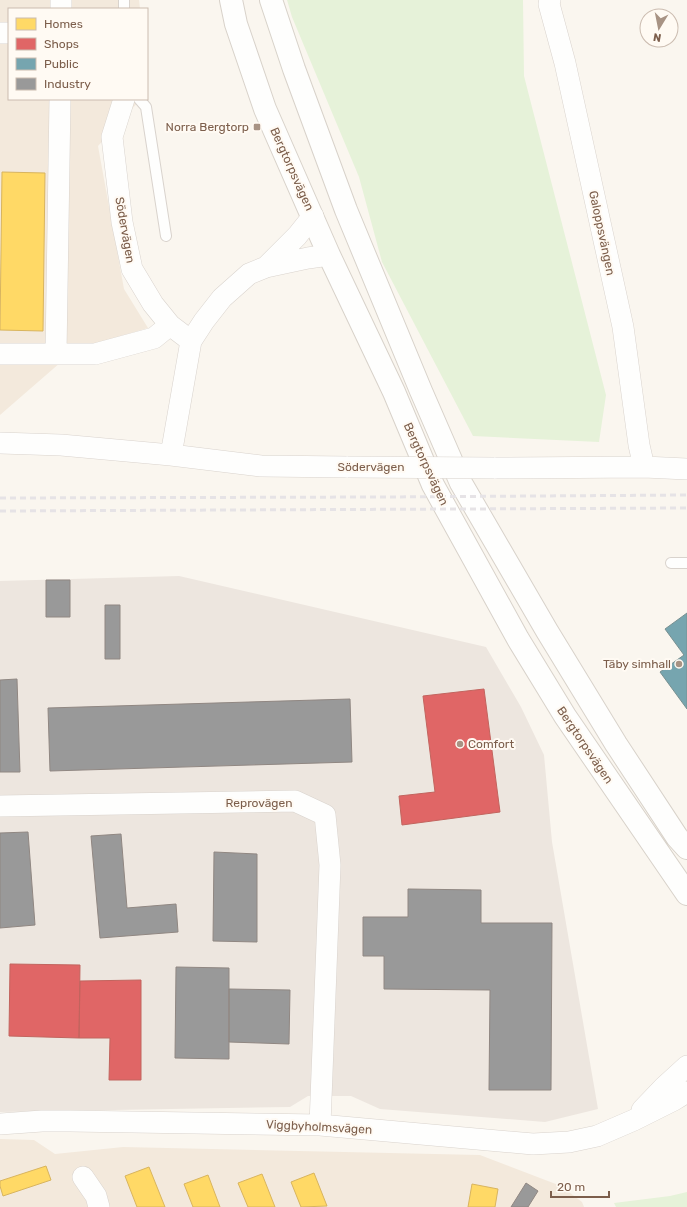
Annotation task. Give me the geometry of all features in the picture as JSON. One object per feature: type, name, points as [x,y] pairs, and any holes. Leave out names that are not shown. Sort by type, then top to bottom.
[{"type":"main road","name":"Bergtorpsvägen","points":[[231,0],[236,24],[265,109],[330,255],[394,392],[433,485],[518,639],[565,716],[687,894]]},
{"type":"main road","name":"Bergtorpsvägen","points":[[271,0],[294,69],[346,210],[461,483],[616,744],[677,837],[687,848]]},
{"type":"street","name":"Galoppsvängen","points":[[550,0],[623,327],[639,445],[644,468]]},
{"type":"street","points":[[56,354],[60,100]]},
{"type":"street","name":"Södervägen","points":[[124,100],[112,137],[122,222],[132,269],[153,304],[170,324],[191,341]]},
{"type":"street","points":[[266,267],[297,236],[313,216]]},
{"type":"street","points":[[171,455],[191,341],[222,298],[249,274],[266,267],[330,255]]},
{"type":"street","points":[[0,354],[96,354],[154,338],[170,324]]},
{"type":"street","name":"Södervägen","points":[[0,443],[61,445],[171,455],[261,466],[687,469]]},
{"type":"street","name":"Reprovägen","points":[[0,806],[295,801],[326,815],[330,865],[320,1125]]},
{"type":"street","name":"Viggbyholmsvägen","points":[[634,1120],[664,1087],[687,1066]]},
{"type":"street","name":"Viggbyholmsvägen","points":[[0,1124],[42,1121],[320,1125],[533,1144],[568,1142],[597,1136],[634,1120],[687,1092]]},
{"type":"street","points":[[83,1177],[96,1196],[99,1207]]},
{"type":"lane","points":[[140,100],[146,107],[166,236]]},
{"type":"lane","points":[[671,563],[687,564]]},
{"type":"shaded area","points":[[0,0],[139,0],[140,8],[8,8],[8,100],[140,100],[98,146],[124,289],[148,328],[76,349],[0,415]]},
{"type":"shaded area","points":[[179,576],[486,647],[521,707],[544,755],[552,842],[598,1109],[545,1122],[380,1109],[351,1096],[308,1096],[290,1107],[0,1112],[0,581]]},
{"type":"shaded area","points":[[0,1139],[34,1140],[55,1154],[123,1147],[480,1155],[561,1186],[582,1202],[584,1207],[0,1207]]},
{"type":"green space","points":[[287,0],[523,0],[524,76],[606,395],[599,442],[473,436],[382,262],[359,177],[292,17]]},
{"type":"green space","points":[[687,1192],[687,1207],[616,1207],[614,1203],[670,1196]]},
{"type":"building: Homes","points":[[2,172],[45,173],[43,331],[0,330]]},
{"type":"building: Homes","points":[[46,1166],[51,1180],[3,1196],[0,1181]]},
{"type":"building: Homes","points":[[149,1167],[165,1207],[137,1207],[125,1176]]},
{"type":"building: Homes","points":[[314,1173],[327,1206],[301,1207],[291,1182]]},
{"type":"building: Homes","points":[[262,1174],[275,1207],[248,1207],[238,1183]]},
{"type":"building: Homes","points":[[208,1175],[220,1207],[193,1207],[184,1184]]},
{"type":"building: Homes","points":[[472,1184],[498,1189],[495,1207],[468,1207]]},
{"type":"building: Shops","name":"Comfort","points":[[484,689],[500,812],[402,825],[399,796],[435,792],[423,696]]},
{"type":"building: Shops","points":[[10,964],[80,965],[79,1038],[9,1036]]},
{"type":"building: Shops","points":[[141,980],[141,1080],[109,1080],[110,1038],[79,1038],[80,981]]},
{"type":"building: Public","name":"Täby simhall","points":[[687,613],[687,709],[660,672],[684,655],[665,629]]},
{"type":"building: Industry","points":[[46,580],[70,580],[70,617],[46,617]]},
{"type":"building: Industry","points":[[105,605],[120,605],[120,659],[105,659]]},
{"type":"building: Industry","points":[[17,679],[20,772],[0,772],[0,680]]},
{"type":"building: Industry","points":[[350,699],[352,762],[50,771],[48,708]]},
{"type":"building: Industry","points":[[28,832],[35,925],[0,928],[0,833]]},
{"type":"building: Industry","points":[[121,834],[127,908],[176,904],[178,932],[100,938],[91,836]]},
{"type":"building: Industry","points":[[214,852],[257,854],[257,942],[213,941]]},
{"type":"building: Industry","points":[[408,889],[481,890],[481,923],[552,923],[551,1090],[489,1090],[490,990],[384,989],[384,956],[363,956],[363,917],[408,917]]},
{"type":"building: Industry","points":[[176,967],[229,968],[229,1059],[175,1058]]},
{"type":"building: Industry","points":[[229,989],[290,990],[289,1044],[229,1042]]},
{"type":"building: Industry","points":[[526,1183],[538,1191],[528,1207],[511,1207]]},
{"type":"railway","points":[[0,498],[687,495]]},
{"type":"railway","points":[[0,511],[687,508]]},
{"type":"place","name":"Norra Bergtorp","points":[[257,127]]},
{"type":"place","name":"Täby simhall","points":[[679,664]]},
{"type":"place","name":"Comfort","points":[[460,744]]}]
